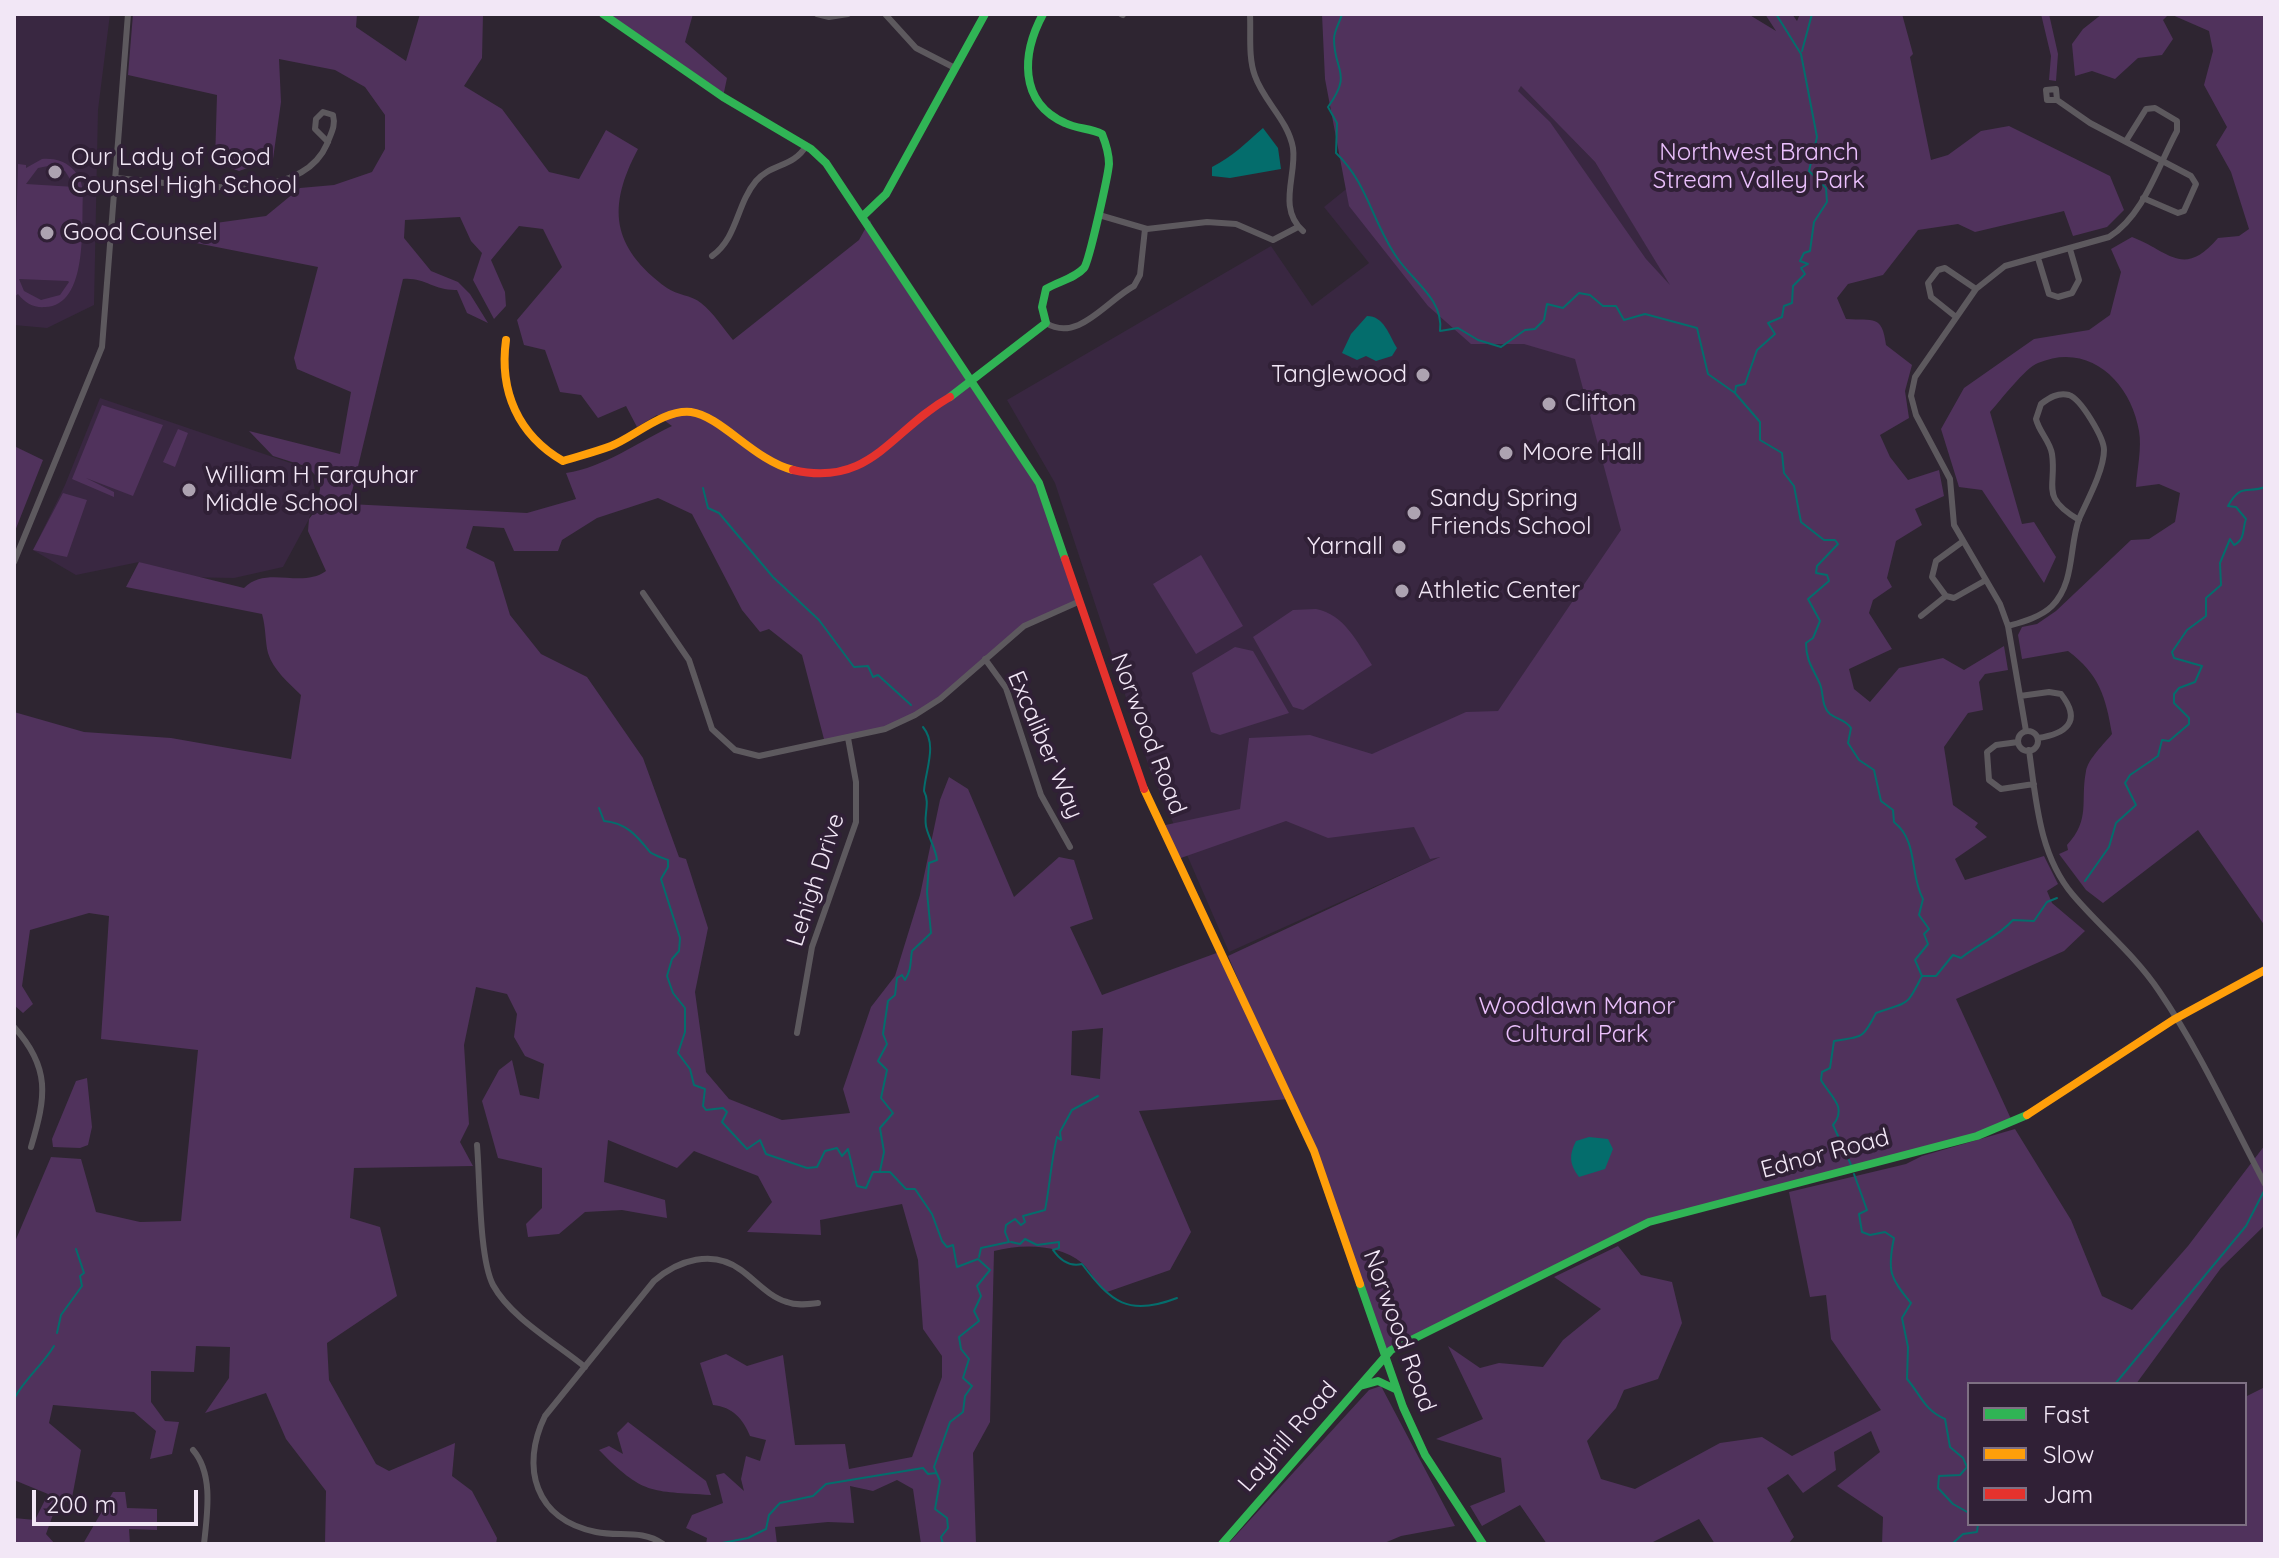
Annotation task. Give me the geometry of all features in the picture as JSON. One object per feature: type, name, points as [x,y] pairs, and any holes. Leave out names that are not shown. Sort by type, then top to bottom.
[{"type":"main road","name":"Norwood Road","points":[[603,14],[723,97],[806,146],[826,163],[1039,483],[1136,772],[1270,1053],[1324,1176],[1396,1390],[1425,1455],[1481,1543]]},
{"type":"main road","points":[[863,216],[886,194],[985,14]]},
{"type":"main road","points":[[506,340],[502,369],[515,413],[539,447],[563,461],[613,445],[670,416],[690,412],[780,467],[814,475],[837,474],[878,457],[926,411],[974,382],[1018,339],[1046,323],[1042,311],[1046,288],[1052,282],[1075,277],[1088,265],[1095,221],[1109,182],[1107,150],[1102,134],[1048,115],[1031,93],[1025,64],[1026,50],[1031,30],[1043,14]]},
{"type":"main road","name":"Ednor Road","points":[[1384,1356],[1629,1230],[2013,1123],[2076,1088],[2174,1019],[2265,970]]},
{"type":"main road","name":"Layhill Road","points":[[1222,1544],[1384,1356]]},
{"type":"main road","points":[[1356,1389],[1378,1381],[1396,1390]]},
{"type":"street","points":[[14,562],[102,347],[128,14]]},
{"type":"street","points":[[817,14],[829,17],[848,14]]},
{"type":"street","points":[[885,14],[916,48],[955,68]]},
{"type":"street","points":[[1099,215],[1145,229],[1225,223],[1273,240],[1301,229],[1288,197],[1293,149],[1280,116],[1255,77],[1250,14]]},
{"type":"street","points":[[2057,100],[2090,123],[2191,176],[2196,188],[2184,211],[2178,213],[2143,198]]},
{"type":"street","points":[[2034,784],[2001,789],[1989,780],[1987,752],[1996,745],[2018,742],[2026,731],[2008,626],[1954,525],[1950,479],[1916,415],[1911,396],[1915,377],[1976,289],[2005,266],[2109,237],[2122,229],[2143,198],[2178,126],[2174,118],[2155,108],[2142,112],[2126,141]]},
{"type":"street","points":[[116,178],[238,186],[279,183],[311,167],[328,142],[334,118],[323,112],[316,119],[315,129],[328,142]]},
{"type":"street","points":[[712,256],[730,237],[742,204],[758,178],[796,160],[806,146]]},
{"type":"street","points":[[1046,323],[1057,330],[1075,328],[1134,286],[1140,275],[1145,229]]},
{"type":"street","points":[[2038,258],[2049,294],[2058,297],[2072,293],[2079,280],[2070,249]]},
{"type":"street","points":[[1956,317],[1931,297],[1928,283],[1938,270],[1945,268],[1976,289]]},
{"type":"street","points":[[2008,626],[2032,619],[2053,605],[2070,570],[2079,520],[2089,502],[2105,447],[2102,436],[2076,400],[2057,395],[2041,404],[2036,419],[2052,453],[2050,479],[2054,496],[2068,513],[2079,520]]},
{"type":"street","points":[[1946,596],[1932,577],[1932,570],[1936,561],[1962,542]]},
{"type":"street","points":[[1921,616],[1946,596],[1959,597],[1986,580]]},
{"type":"street","points":[[643,593],[689,660],[711,726],[724,743],[748,755],[759,756],[885,729],[915,715],[1024,626],[1078,602]]},
{"type":"street","name":"Excaliber Way","points":[[985,659],[1006,688],[1041,795],[1070,847]]},
{"type":"street","points":[[2020,696],[2049,692],[2061,694],[2070,719],[2061,735],[2038,738],[2026,731]]},
{"type":"street","name":"Lehigh Drive","points":[[797,1033],[812,947],[856,822],[856,782],[848,738]]},
{"type":"street","points":[[2018,742],[2023,749],[2029,750],[2035,747],[2038,738]]},
{"type":"street","points":[[2029,750],[2039,823],[2050,858],[2070,892],[2136,960],[2174,1019],[2265,1184]]},
{"type":"street","points":[[14,1027],[29,1043],[43,1083],[43,1109],[31,1147]]},
{"type":"street","points":[[477,1145],[487,1264],[495,1288],[510,1306],[585,1367]]},
{"type":"street","points":[[663,1544],[646,1535],[580,1528],[559,1516],[539,1492],[532,1467],[535,1436],[545,1416],[654,1281],[673,1267],[690,1260],[721,1260],[737,1267],[786,1302],[818,1303]]},
{"type":"street","points":[[193,1450],[203,1466],[206,1485],[204,1544]]},
{"type":"shaded area","name":"Our Lady of Good Counsel High School","points":[[14,14],[110,14],[98,110],[94,305],[47,328],[14,325]]},
{"type":"shaded area","name":"Sandy Spring Friends School","points":[[1493,70],[1512,98],[1521,85],[1595,162],[1687,311],[1718,732],[1229,952],[1149,767],[1055,483],[1007,400],[1271,246],[1312,306],[1369,263],[1324,207]]},
{"type":"shaded area","points":[[1263,128],[1278,148],[1281,169],[1230,178],[1212,176],[1212,167]]},
{"type":"shaded area","points":[[1367,316],[1378,319],[1385,327],[1397,348],[1392,356],[1376,361],[1366,356],[1357,360],[1342,353],[1351,334]]},
{"type":"shaded area","name":"William H Farquhar Middle School","points":[[100,398],[311,470],[316,495],[309,519],[283,567],[234,578],[179,577],[139,562],[76,575],[33,550],[65,485]]},
{"type":"shaded area","points":[[1589,1137],[1608,1139],[1613,1149],[1605,1169],[1579,1177],[1573,1168],[1572,1151],[1576,1141]]},
{"type":"green space","points":[[133,14],[357,14],[356,27],[406,61],[420,14],[483,14],[482,58],[464,86],[502,109],[549,172],[579,179],[606,130],[638,149],[628,170],[619,208],[625,241],[648,273],[671,290],[701,303],[733,340],[859,240],[870,220],[875,235],[1039,483],[1078,602],[1024,626],[940,699],[885,729],[825,743],[802,655],[769,629],[760,632],[742,610],[692,514],[658,498],[597,518],[562,540],[558,551],[514,551],[504,528],[473,526],[466,548],[494,562],[510,615],[541,654],[587,677],[643,758],[679,857],[686,859],[708,928],[695,992],[706,1072],[729,1099],[782,1120],[850,1113],[843,1089],[871,1007],[895,976],[920,895],[940,800],[949,777],[968,789],[1014,897],[1059,857],[1074,860],[1093,919],[1070,927],[1102,995],[1222,951],[1289,1099],[1139,1111],[1191,1232],[1170,1270],[1107,1292],[1082,1263],[1062,1252],[1027,1246],[994,1251],[990,1422],[973,1453],[976,1544],[921,1544],[913,1489],[897,1480],[873,1491],[850,1486],[854,1523],[775,1527],[777,1544],[706,1544],[707,1538],[686,1528],[692,1515],[723,1503],[716,1475],[724,1473],[744,1491],[741,1479],[746,1456],[760,1461],[766,1440],[750,1436],[736,1415],[726,1408],[713,1405],[700,1363],[726,1354],[747,1366],[783,1355],[795,1445],[845,1444],[849,1469],[912,1457],[942,1377],[942,1356],[923,1329],[918,1260],[902,1204],[820,1220],[821,1235],[747,1232],[772,1202],[758,1176],[694,1151],[677,1168],[608,1140],[604,1182],[665,1200],[667,1218],[622,1210],[585,1212],[559,1234],[528,1237],[526,1224],[542,1208],[542,1168],[498,1158],[482,1101],[499,1070],[512,1060],[520,1095],[539,1099],[544,1064],[525,1056],[514,1037],[517,1014],[507,994],[476,987],[464,1045],[469,1124],[460,1142],[473,1166],[354,1168],[350,1218],[380,1227],[397,1296],[327,1343],[329,1380],[376,1464],[389,1471],[455,1443],[452,1476],[472,1491],[497,1538],[496,1544],[325,1544],[326,1491],[286,1439],[266,1393],[205,1413],[229,1378],[230,1347],[196,1346],[194,1372],[151,1371],[151,1402],[165,1421],[179,1422],[172,1454],[150,1459],[156,1431],[134,1412],[53,1405],[49,1423],[81,1450],[71,1503],[59,1498],[46,1534],[55,1544],[14,1544],[14,1518],[35,1520],[48,1494],[14,1480],[14,1244],[51,1157],[81,1159],[96,1212],[140,1222],[181,1221],[198,1050],[101,1039],[109,916],[89,913],[30,930],[22,986],[33,1004],[23,1013],[14,1005],[14,712],[84,732],[171,738],[291,759],[301,695],[270,659],[262,614],[126,587],[139,562],[244,588],[263,578],[306,578],[326,571],[308,531],[309,519],[317,509],[321,482],[308,467],[273,456],[249,431],[340,454],[351,392],[297,369],[294,358],[318,267],[196,243],[192,235],[194,226],[266,216],[300,188],[334,185],[372,172],[385,149],[385,115],[365,87],[335,70],[279,59],[281,102],[273,159],[239,171],[215,162],[217,95],[128,75]],"holes":[[[460,217],[471,241],[482,253],[473,280],[494,319],[506,306],[505,292],[491,260],[519,226],[543,229],[562,267],[517,320],[524,345],[545,350],[560,392],[581,395],[598,418],[626,406],[637,427],[657,415],[672,426],[607,460],[566,473],[576,499],[527,513],[349,504],[403,279],[457,290],[467,313],[488,323],[470,294],[458,282],[431,271],[404,238],[405,220]],[[1103,1028],[1100,1079],[1071,1075],[1072,1031]]]},
{"type":"green space","points":[[605,14],[693,14],[685,42],[727,78],[723,97]]},
{"type":"green space","points":[[1322,14],[1748,14],[1776,31],[1765,14],[1792,14],[1797,21],[1800,14],[1902,14],[1913,54],[1910,57],[1931,160],[1948,155],[1981,131],[2009,126],[2110,176],[2124,210],[2107,227],[2073,236],[2064,211],[1975,232],[1958,224],[1918,230],[1883,275],[1848,284],[1837,298],[1846,319],[1875,321],[1882,328],[1886,345],[1912,365],[1905,391],[1909,418],[1880,435],[1890,457],[1908,480],[1939,470],[1944,496],[1915,509],[1922,525],[1896,541],[1887,578],[1892,587],[1873,600],[1869,613],[1892,649],[1849,669],[1854,689],[1870,702],[1899,668],[1943,658],[1964,670],[2004,646],[2008,670],[1985,674],[1979,682],[1983,710],[1968,713],[1944,747],[1953,805],[1978,823],[1975,827],[1987,837],[1955,859],[1965,880],[2044,856],[2058,884],[2047,891],[2052,903],[2085,931],[2064,951],[1956,999],[2011,1119],[1965,1139],[1649,1222],[1384,1356],[1329,1188],[1228,956],[1440,857],[1430,859],[1414,827],[1328,838],[1286,821],[1178,859],[1161,826],[1240,809],[1249,738],[1310,735],[1372,754],[1466,712],[1498,711],[1621,530],[1575,359],[1524,344],[1471,344],[1428,306],[1349,206],[1325,79]],"holes":[[[1521,86],[1595,162],[1670,285],[1646,259],[1550,122],[1518,91]]]},
{"type":"green space","points":[[2041,14],[2049,14],[2058,54],[2056,81],[2049,80],[2051,56]]},
{"type":"green space","points":[[2102,14],[2169,14],[2163,20],[2173,39],[2162,55],[2138,58],[2115,79],[2092,71],[2075,76],[2072,44],[2083,29]]},
{"type":"green space","points":[[2170,14],[2265,14],[2265,926],[2198,830],[2103,903],[2086,890],[2059,854],[2068,850],[2067,845],[2079,827],[2087,766],[2112,734],[2110,721],[2099,687],[2079,660],[2068,651],[2022,659],[2018,635],[2022,627],[2037,624],[2056,611],[2131,540],[2149,539],[2175,522],[2180,493],[2159,484],[2136,487],[2140,438],[2127,397],[2105,370],[2074,357],[2057,358],[2033,366],[1990,412],[2022,524],[2034,522],[2056,557],[2044,583],[1982,490],[1959,487],[1941,429],[1964,388],[2034,339],[2089,330],[2110,315],[2121,272],[2111,249],[2132,237],[2166,254],[2185,259],[2206,250],[2218,238],[2239,236],[2249,229],[2231,172],[2216,145],[2227,127],[2204,85],[2213,51],[2209,31]]},
{"type":"green space","name":"Good Counsel","points":[[42,159],[57,160],[70,166],[82,184],[82,242],[76,279],[59,303],[45,307],[30,304],[18,294],[14,297],[18,164],[26,165],[26,168]],"holes":[[[48,166],[65,171],[75,187],[26,184],[38,168]],[[19,279],[68,281],[69,282],[60,295],[41,300],[24,291]]]},
{"type":"green space","points":[[102,405],[163,425],[133,496],[86,478],[114,492],[114,497],[72,479]]},
{"type":"green space","points":[[178,429],[188,433],[175,467],[163,462]]},
{"type":"green space","points":[[14,446],[43,460],[15,531],[14,530]]},
{"type":"green space","points":[[63,493],[87,500],[67,557],[33,550]]},
{"type":"green space","points":[[1201,555],[1243,626],[1196,654],[1153,584]]},
{"type":"green space","points":[[1316,609],[1342,623],[1372,665],[1303,710],[1293,707],[1253,637],[1293,610]]},
{"type":"green space","points":[[1235,647],[1253,651],[1289,713],[1220,735],[1211,732],[1192,673]]},
{"type":"green space","points":[[87,1078],[92,1127],[88,1145],[80,1148],[53,1147],[52,1139],[76,1081]]},
{"type":"green space","points":[[2015,1129],[2071,1220],[2102,1296],[2132,1310],[2188,1246],[2265,1145],[2265,1225],[2221,1268],[2137,1382],[1967,1382],[1967,1526],[2247,1526],[2247,1396],[2265,1387],[2265,1544],[1882,1544],[1883,1517],[1837,1486],[1880,1452],[1871,1431],[1834,1452],[1836,1470],[1803,1493],[1788,1474],[1767,1488],[1794,1537],[1788,1544],[1715,1544],[1699,1519],[1649,1544],[1547,1544],[1520,1505],[1482,1526],[1470,1506],[1505,1492],[1501,1458],[1436,1439],[1483,1419],[1448,1346],[1480,1368],[1499,1363],[1543,1367],[1563,1340],[1601,1309],[1554,1277],[1618,1246],[1641,1275],[1672,1282],[1682,1323],[1658,1379],[1624,1390],[1616,1408],[1587,1441],[1601,1479],[1635,1489],[1720,1443],[1762,1437],[1792,1456],[1881,1410],[1831,1339],[1826,1295],[1810,1297],[1789,1192],[1906,1164],[1922,1156]]},
{"type":"green space","points":[[1381,1386],[1455,1526],[1401,1536],[1382,1544],[1228,1544],[1369,1390]]},
{"type":"green space","points":[[628,1422],[706,1481],[711,1495],[649,1488],[614,1465],[599,1450],[609,1446],[623,1454],[617,1433]]},
{"type":"green space","points":[[113,1492],[125,1492],[127,1508],[157,1509],[157,1530],[129,1529],[130,1544],[83,1544]]},
{"type":"waterway","points":[[1342,14],[1334,39],[1341,79],[1328,107],[1337,123],[1336,153],[1356,177],[1389,246],[1432,300],[1440,320],[1440,331],[1458,328],[1478,340],[1501,347],[1525,330],[1535,329],[1544,320],[1547,304],[1563,308],[1579,293],[1590,295],[1603,306],[1616,306],[1624,320],[1645,314],[1697,328],[1708,374],[1735,393],[1760,422],[1760,440],[1782,453],[1784,473],[1794,486],[1801,522],[1824,540],[1835,540],[1838,544],[1817,566],[1816,573],[1827,575],[1829,581],[1808,599],[1820,621],[1813,638],[1806,643],[1807,655],[1820,684],[1825,707],[1851,728],[1848,743],[1859,760],[1874,770],[1881,801],[1893,810],[1894,822],[1907,839],[1923,899],[1919,915],[1929,929],[1924,934],[1928,944],[1915,960],[1922,976],[1913,994],[1905,1002],[1876,1013],[1860,1036],[1834,1041],[1830,1068],[1822,1072],[1821,1080],[1838,1107],[1839,1113],[1833,1125],[1852,1167]]},
{"type":"waterway","points":[[1735,393],[1736,386],[1745,384],[1757,350],[1775,334],[1768,323],[1782,317],[1784,306],[1792,303],[1793,286],[1805,274],[1801,268],[1808,264],[1800,261],[1804,253],[1810,251],[1814,222],[1827,202],[1826,188],[1809,171],[1817,137],[1801,54],[1776,14]]},
{"type":"waterway","points":[[1802,51],[1812,14]]},
{"type":"waterway","points":[[2085,881],[2109,847],[2116,823],[2136,805],[2125,783],[2130,775],[2158,756],[2162,740],[2169,741],[2189,724],[2189,718],[2174,703],[2174,694],[2179,688],[2195,682],[2202,666],[2174,658],[2172,652],[2187,630],[2206,616],[2206,598],[2221,585],[2220,563],[2230,539],[2234,545],[2242,537],[2246,519],[2236,507],[2228,506],[2241,491],[2265,487]]},
{"type":"waterway","points":[[703,488],[708,508],[719,513],[773,577],[819,620],[854,667],[868,666],[873,677],[878,675],[911,705]]},
{"type":"waterway","points":[[880,1171],[884,1152],[880,1128],[893,1113],[881,1098],[887,1070],[878,1061],[887,1044],[883,1034],[888,1001],[895,995],[897,978],[902,975],[905,980],[907,976],[912,951],[931,933],[927,892],[929,863],[937,860],[926,825],[927,801],[924,791],[930,742],[923,727]]},
{"type":"waterway","points":[[599,808],[604,821],[625,827],[651,853],[668,860],[668,867],[661,879],[680,938],[679,951],[672,959],[667,976],[673,993],[685,1008],[685,1032],[678,1053],[690,1069],[694,1085],[705,1089],[703,1106],[706,1110],[723,1108],[727,1112],[722,1122],[747,1149],[760,1140],[766,1154],[807,1168],[817,1167],[825,1151],[837,1148],[842,1156],[848,1149],[857,1186],[866,1188],[873,1172],[890,1172],[906,1189],[915,1189],[932,1214],[942,1241],[947,1247],[953,1245],[957,1267],[978,1259],[990,1270],[977,1286],[981,1296],[974,1311],[979,1321],[959,1337],[961,1349],[969,1359],[963,1378],[972,1386],[965,1396],[963,1412],[950,1422],[934,1467],[940,1481],[935,1509],[947,1518],[948,1528],[941,1537],[943,1544]]},
{"type":"waterway","points":[[1922,976],[1936,976],[1953,955],[1961,958],[2013,920],[2034,921],[2047,902],[2057,898]]},
{"type":"waterway","points":[[979,1257],[981,1248],[1009,1242],[1006,1225],[1015,1219],[1021,1225],[1025,1222],[1023,1216],[1045,1210],[1057,1137],[1061,1140],[1060,1132],[1072,1110],[1098,1096]]},
{"type":"waterway","points":[[1854,1174],[1867,1210],[1859,1214],[1862,1232],[1870,1235],[1885,1232],[1894,1238],[1892,1274],[1911,1303],[1902,1318],[1908,1347],[1907,1379],[1927,1407],[1945,1419],[1950,1447],[1963,1458],[1967,1467]]},
{"type":"waterway","points":[[2117,1382],[2246,1226],[2264,1191]]},
{"type":"waterway","points":[[1011,1242],[1020,1244],[1025,1239],[1037,1245],[1059,1242],[1059,1248],[1053,1250],[1059,1257],[1069,1264],[1082,1264],[1102,1288],[1133,1306],[1160,1304],[1177,1298]]},
{"type":"waterway","points":[[57,1333],[61,1315],[82,1286],[80,1276],[84,1273],[76,1249]]},
{"type":"waterway","points":[[14,1399],[54,1346]]},
{"type":"waterway","points":[[1967,1467],[1960,1475],[1939,1476],[1938,1488],[1953,1504],[1967,1512]]},
{"type":"waterway","points":[[717,1544],[748,1538],[766,1529],[769,1515],[780,1503],[813,1496],[826,1484],[923,1468],[928,1474],[936,1473]]},
{"type":"waterway","points":[[1952,1544],[1963,1534],[1977,1532],[1978,1526]]},
{"type":"traffic: fast","points":[[603,14],[723,97],[811,149],[826,163],[1039,483],[1065,559]]},
{"type":"traffic: fast","points":[[863,216],[886,194],[985,14]]},
{"type":"traffic: fast","points":[[950,397],[1046,323],[1042,307],[1046,289],[1084,268],[1094,236],[1108,172],[1107,149],[1102,134],[1070,125],[1050,114],[1032,90],[1028,60],[1043,14]]},
{"type":"traffic: fast","points":[[1222,1544],[1391,1350],[1649,1222],[1977,1136],[2027,1115]]},
{"type":"traffic: fast","points":[[1360,1284],[1403,1407],[1425,1455],[1483,1544]]},
{"type":"traffic: fast","points":[[1360,1386],[1378,1381],[1395,1389]]},
{"type":"traffic: slow","points":[[506,340],[506,377],[515,410],[534,438],[563,461],[611,446],[670,415],[691,412],[714,421],[765,458],[793,470]]},
{"type":"traffic: slow","points":[[1144,789],[1314,1151],[1360,1284]]},
{"type":"traffic: slow","points":[[2027,1115],[2173,1020],[2265,970]]},
{"type":"traffic: jam","points":[[793,470],[820,473],[842,471],[861,464],[950,397]]},
{"type":"traffic: jam","points":[[1065,559],[1144,789]]},
{"type":"place","name":"Our Lady of Good Counsel High School","points":[[55,172]]},
{"type":"place","name":"Good Counsel","points":[[47,233]]},
{"type":"place","name":"Tanglewood","points":[[1423,375]]},
{"type":"place","name":"Clifton","points":[[1549,404]]},
{"type":"place","name":"Moore Hall","points":[[1506,453]]},
{"type":"place","name":"William H Farquhar Middle School","points":[[189,490]]},
{"type":"place","name":"Sandy Spring Friends School","points":[[1414,513]]},
{"type":"place","name":"Yarnall","points":[[1399,547]]},
{"type":"place","name":"Athletic Center","points":[[1402,591]]},
{"type":"park label","name":"Northwest Branch Stream Valley Park","points":[[1759,167]]},
{"type":"park label","name":"Woodlawn Manor Cultural Park","points":[[1577,1021]]}]
